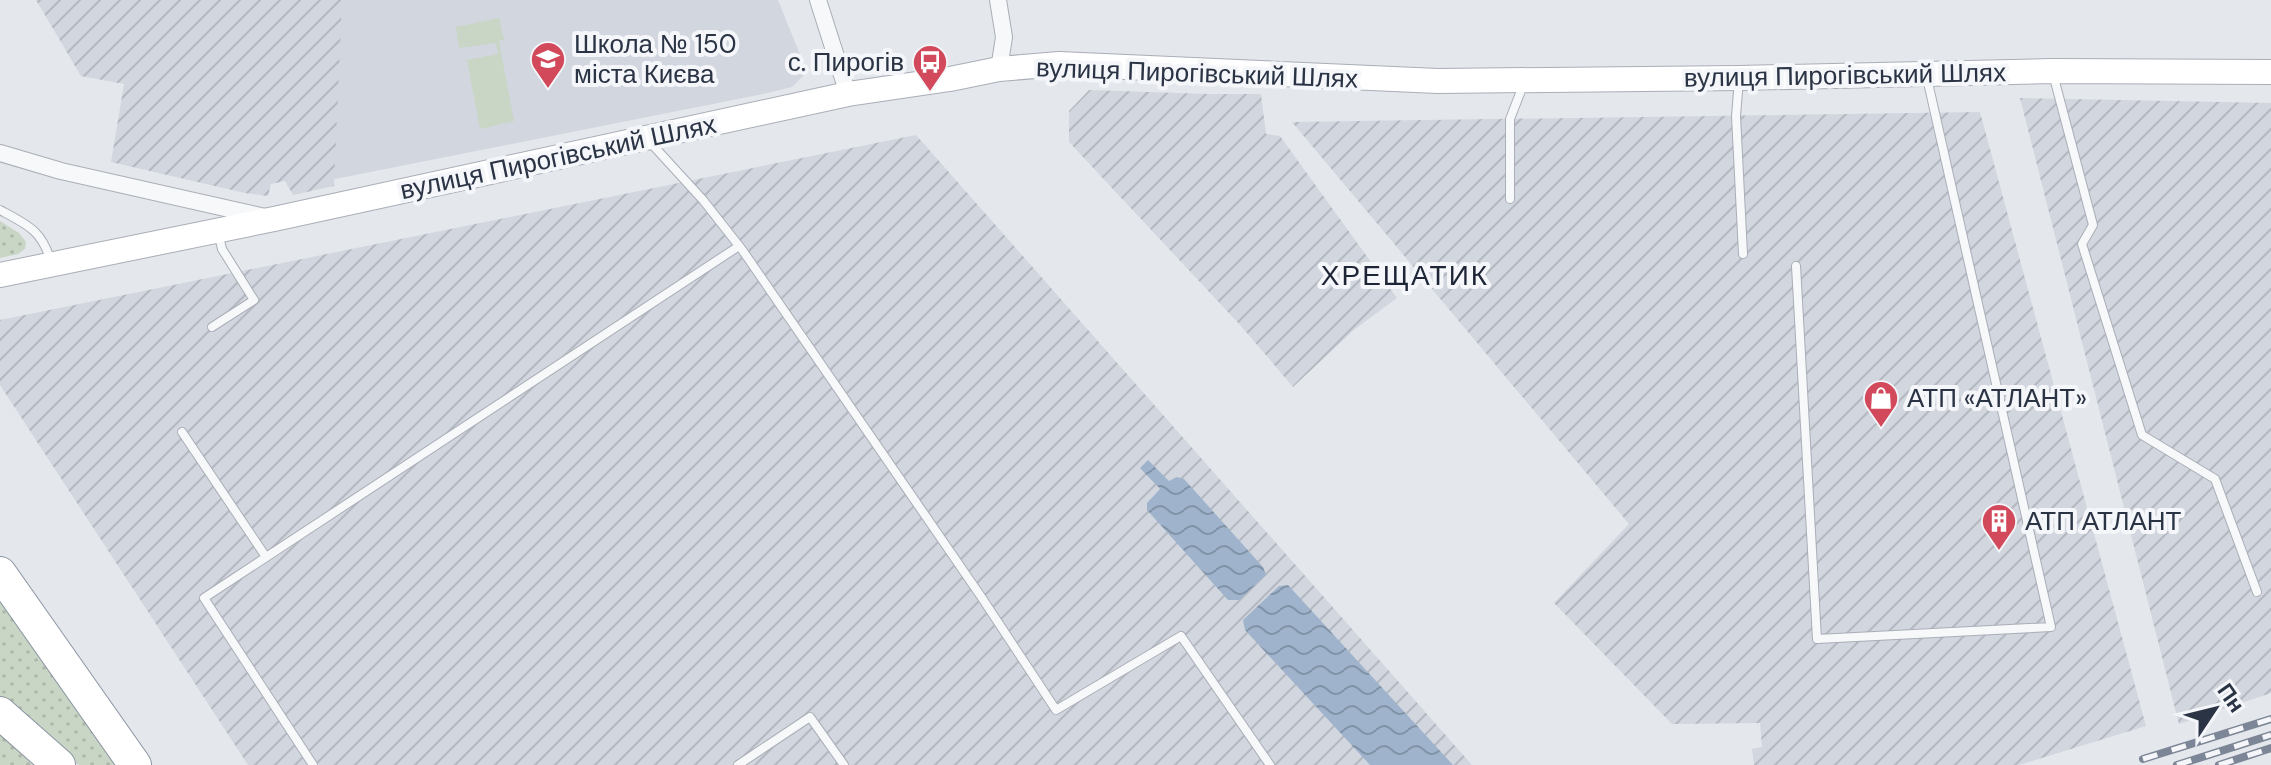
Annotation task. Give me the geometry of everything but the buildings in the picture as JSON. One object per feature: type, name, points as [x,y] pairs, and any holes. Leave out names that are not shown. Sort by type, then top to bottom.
[{"type":"highway","points":[[0,573],[135,765]]},
{"type":"highway","points":[[0,713],[59,765]]},
{"type":"street","points":[[818,0],[848,94]]},
{"type":"street","points":[[998,0],[1004,37],[999,69]]},
{"type":"street","name":"вулиця Пирогівський Шлях","points":[[0,275],[274,219],[848,94],[999,69],[1059,64],[1438,81],[2052,71],[2271,72]]},
{"type":"street","points":[[0,153],[61,171],[274,219]]},
{"type":"lane","points":[[2052,71],[2093,225],[2082,244],[2142,435],[2215,479],[2257,592]]},
{"type":"lane","points":[[1796,266],[1817,639],[2051,627],[1927,74]]},
{"type":"lane","points":[[1739,78],[1736,116],[1743,254]]},
{"type":"lane","points":[[1510,199],[1510,119],[1525,80]]},
{"type":"lane","points":[[646,138],[703,200],[739,246],[1056,710],[1181,636],[1270,765]]},
{"type":"lane","points":[[0,210],[41,237],[52,263]]},
{"type":"lane","points":[[212,327],[254,300],[222,249],[218,230]]},
{"type":"lane","points":[[313,765],[204,598],[739,246]]},
{"type":"lane","points":[[182,432],[266,557]]},
{"type":"lane","points":[[738,765],[810,717],[844,765]]},
{"type":"shaded area","points":[[36,0],[342,0],[334,186],[293,195],[285,181],[271,184],[268,196],[111,162],[124,84],[81,76]]},
{"type":"shaded area","name":"Школа № 150 міста Києва","points":[[322,0],[778,0],[807,72],[792,87],[763,94],[315,183]]},
{"type":"shaded area","points":[[1089,90],[1261,94],[1266,134],[1280,136],[1397,298],[1355,329],[1293,387],[1241,326],[1069,142],[1069,111]]},
{"type":"shaded area","points":[[2020,98],[2271,103],[2271,693],[2179,724]]},
{"type":"shaded area","points":[[1980,112],[2146,726],[2019,765],[1754,765],[1752,749],[1762,747],[1760,723],[1672,724],[1554,603],[1629,524],[1292,122]]},
{"type":"shaded area","points":[[916,135],[1472,765],[248,765],[0,385],[0,320]]},
{"type":"green space","points":[[499,18],[504,40],[499,41],[514,121],[480,129],[467,60],[498,54],[496,43],[459,48],[456,27]]},
{"type":"green space","points":[[0,221],[19,233],[26,242],[25,249],[18,254],[0,258]]},
{"type":"green space","points":[[0,592],[118,765],[79,765],[0,697]]},
{"type":"green space","points":[[0,734],[33,765],[0,765]]},
{"type":"water","points":[[1148,460],[1169,481],[1177,477],[1184,479],[1263,567],[1266,575],[1239,600],[1228,600],[1147,510],[1147,503],[1160,489],[1140,468]]},
{"type":"water","points":[[1288,585],[1453,765],[1370,765],[1245,630],[1243,620],[1279,586]]},
{"type":"railway","points":[[2143,759],[2271,719]]},
{"type":"railway","points":[[2177,765],[2271,735]]},
{"type":"railway","points":[[2219,765],[2271,748]]},
{"type":"place","name":"Школа № 150 міста Києва","points":[[548,90]]},
{"type":"place","name":"с. Пирогів","points":[[930,93]]},
{"type":"place","name":"АТП «АТЛАНТ»","points":[[1881,429]]},
{"type":"place","name":"АТП АТЛАНТ","points":[[1999,552]]},
{"type":"district","name":"ХРЕЩАТИК","points":[[1405,275]]}]
